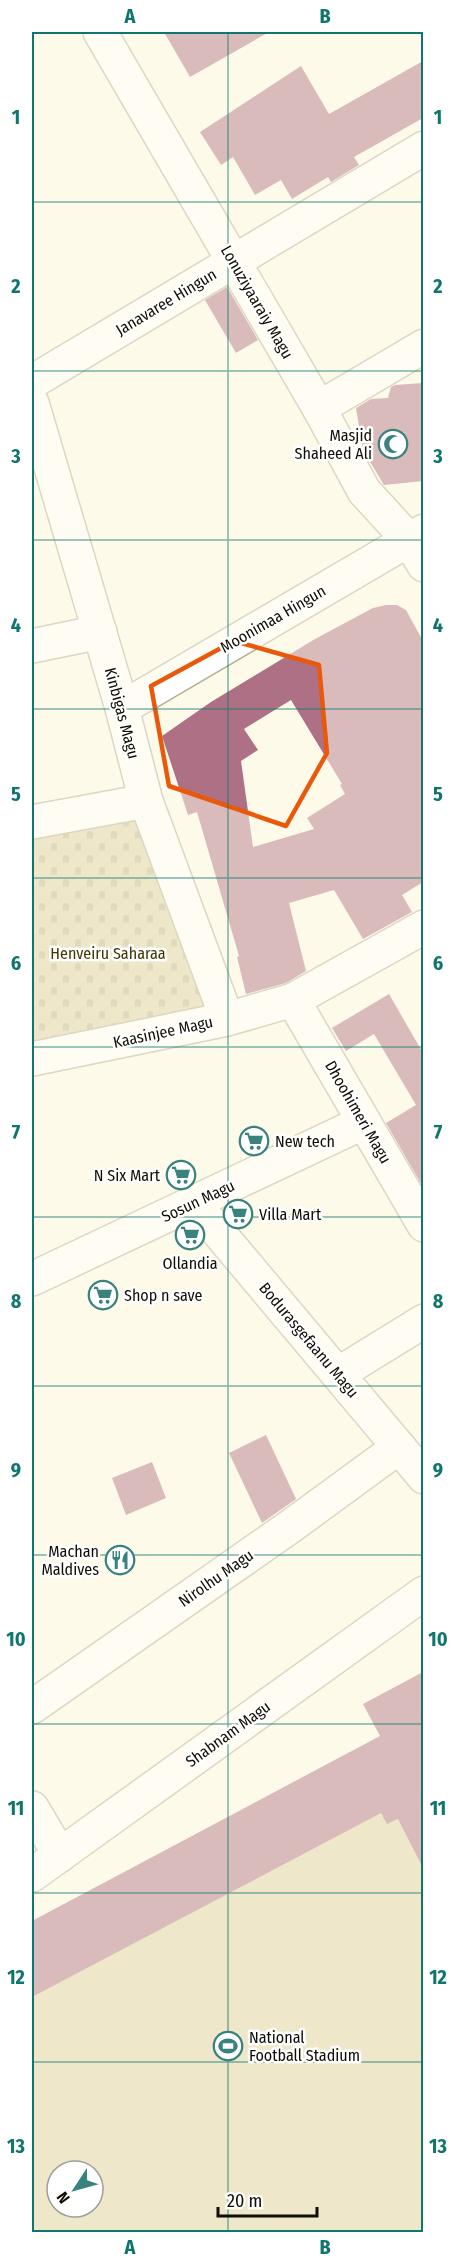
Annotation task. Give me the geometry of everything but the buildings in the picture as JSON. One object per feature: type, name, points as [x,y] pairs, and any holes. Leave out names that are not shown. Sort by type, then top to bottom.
[{"type":"street","name":"Lonuziyaaraiy Magu","points":[[100,32],[319,408],[364,491],[418,545]]},
{"type":"street","name":"Janavaree Hingun","points":[[32,382],[423,148]]},
{"type":"street","points":[[319,408],[423,346]]},
{"type":"street","name":"Kinbigas Magu","points":[[32,403],[122,708],[146,801],[227,1018]]},
{"type":"street","name":"Moonimaa Hingun","points":[[122,708],[418,545]]},
{"type":"street","points":[[32,646],[100,632]]},
{"type":"street","points":[[32,822],[146,801]]},
{"type":"street","name":"Kaasinjee Magu","points":[[32,1059],[227,1018],[293,999],[423,927]]},
{"type":"street","name":"Dhoohimeri Magu","points":[[293,999],[423,1225]]},
{"type":"street","name":"Sosun Magu","points":[[32,1280],[364,1122]]},
{"type":"street","name":"Bodurasgefaanu Magu","points":[[194,1203],[423,1477]]},
{"type":"street","points":[[338,1374],[423,1321]]},
{"type":"street","name":"Nirolhu Magu","points":[[32,1707],[291,1526],[399,1447]]},
{"type":"street","name":"Shabnam Magu","points":[[32,1875],[423,1593]]},
{"type":"street","points":[[32,1808],[60,1855]]},
{"type":"highlighted area","points":[[234,641],[319,665],[327,753],[286,826],[169,786],[151,686]]},
{"type":"green space","name":"Henveiru Saharaa","points":[[138,813],[210,1010],[32,1046],[32,834]]},
{"type":"green space","name":"National Football Stadium","points":[[350,1752],[380,1803],[423,1780],[423,2232],[32,2232],[32,1921]]},
{"type":"place","name":"Masjid Shaheed Ali","points":[[393,444]]},
{"type":"place","name":"New tech","points":[[254,1141]]},
{"type":"place","name":"N Six Mart","points":[[181,1175]]},
{"type":"place","name":"Villa Mart","points":[[238,1214]]},
{"type":"place","name":"Ollandia","points":[[190,1235]]},
{"type":"place","name":"Shop n save","points":[[103,1295]]},
{"type":"place","name":"Machan Maldives","points":[[120,1560]]},
{"type":"place","name":"National Football Stadium","points":[[228,2046]]}]
